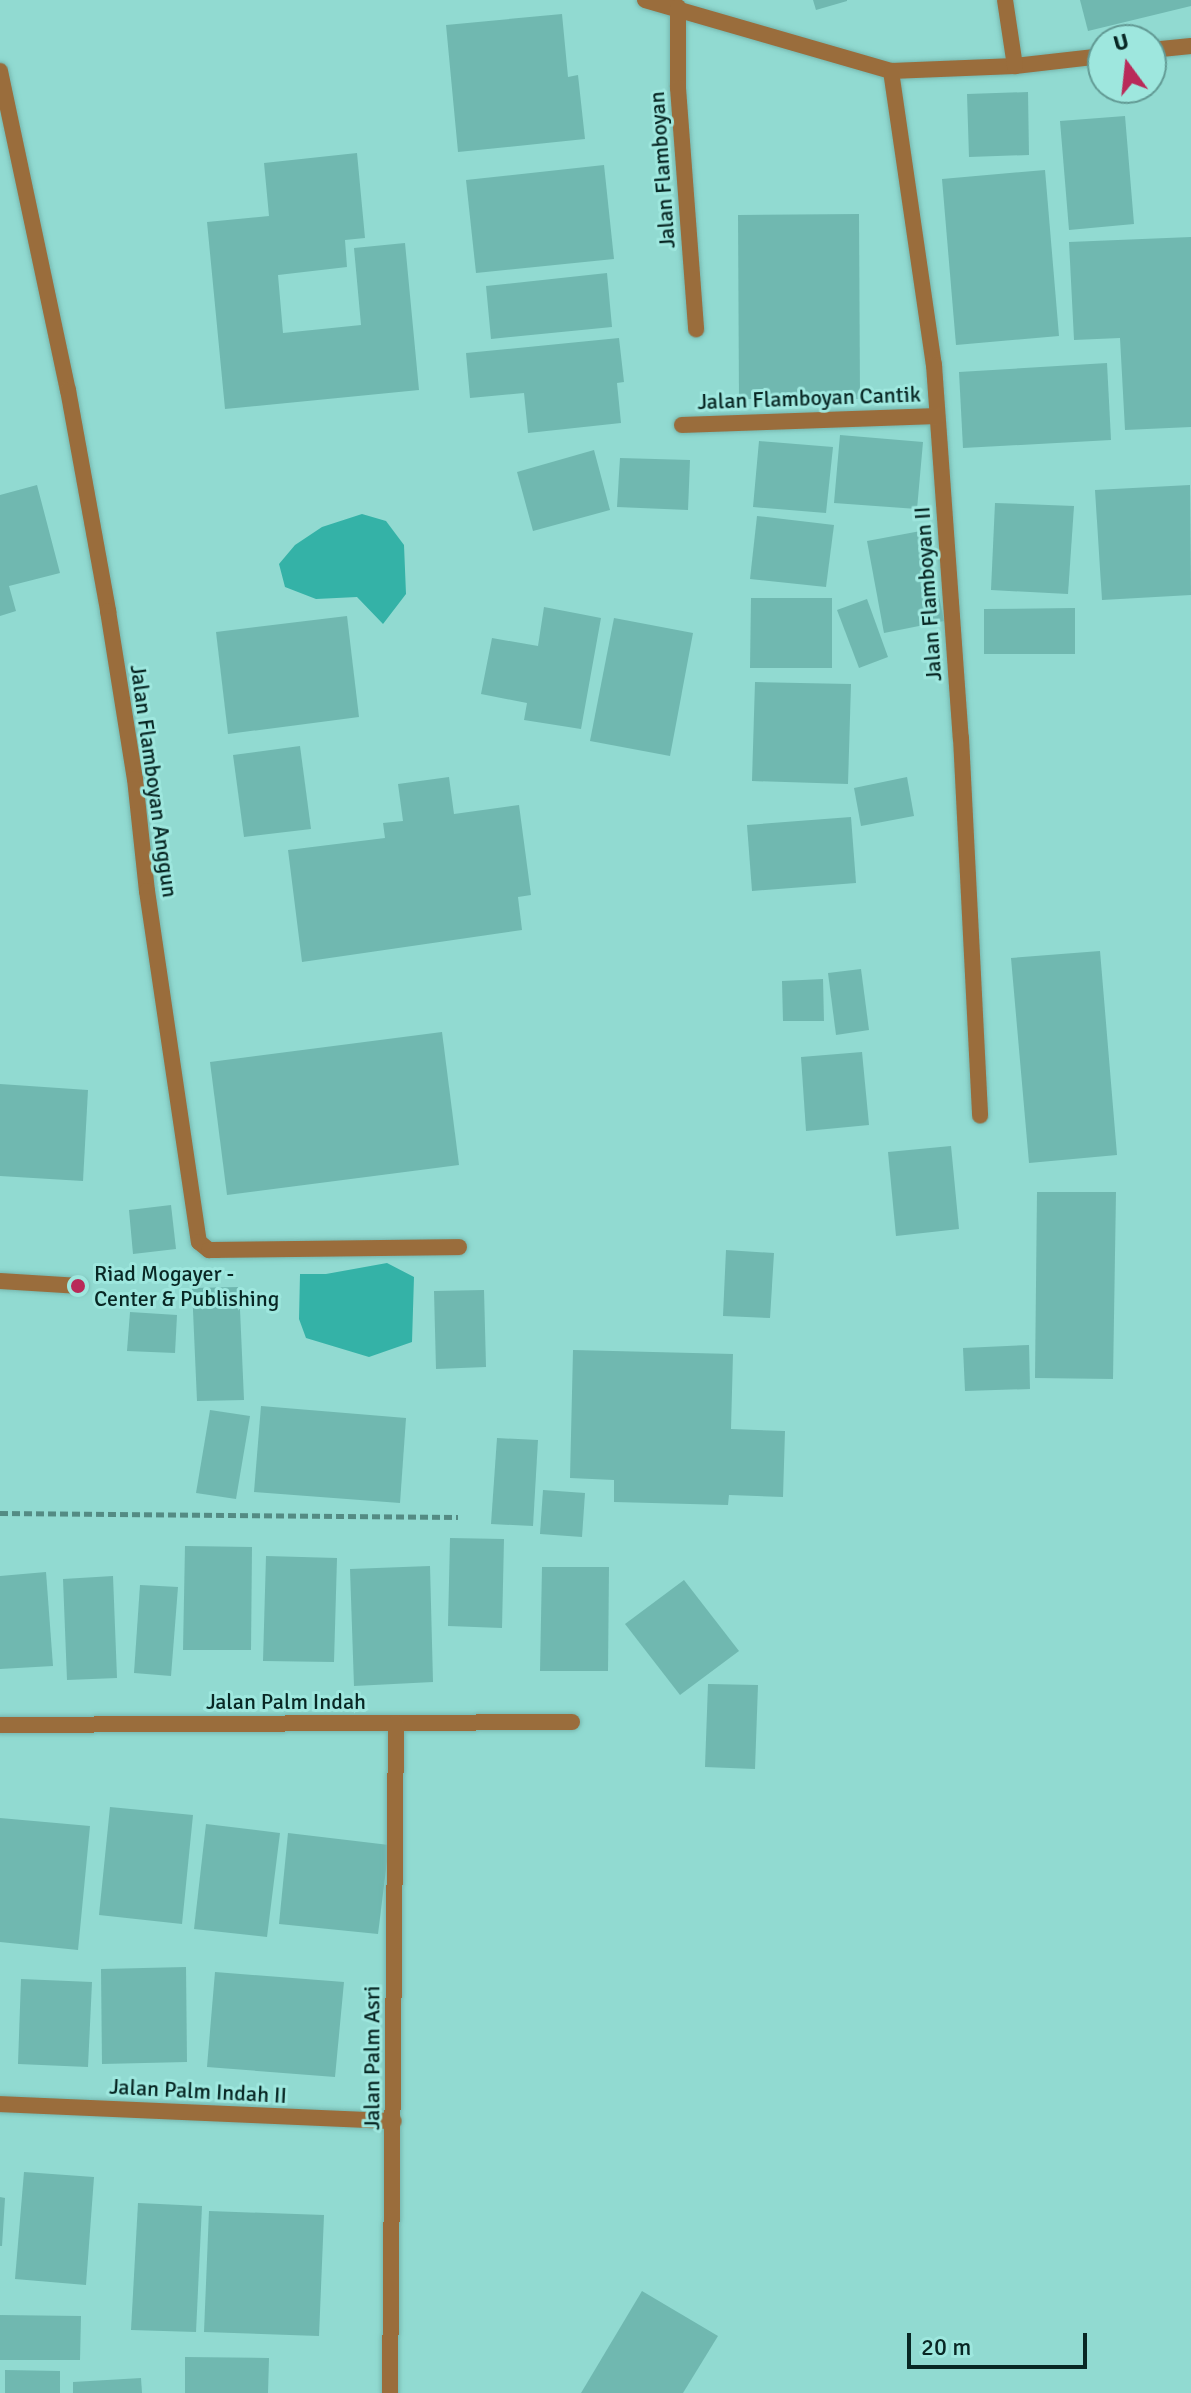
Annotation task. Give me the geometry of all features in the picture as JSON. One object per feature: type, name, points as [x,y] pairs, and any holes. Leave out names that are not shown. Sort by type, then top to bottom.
[{"type":"street","points":[[645,0],[678,7],[891,71],[1015,66],[1087,58]]},
{"type":"street","points":[[1005,0],[1015,66]]},
{"type":"street","name":"Jalan Flamboyan","points":[[678,7],[678,88],[696,329]]},
{"type":"street","points":[[1167,48],[1191,46]]},
{"type":"street","name":"Jalan Flamboyan Anggun","points":[[0,71],[68,390],[108,611],[135,779],[147,891],[199,1242],[209,1250],[459,1247]]},
{"type":"street","name":"Jalan Flamboyan II","points":[[891,71],[934,365],[961,738],[980,1116]]},
{"type":"street","name":"Jalan Flamboyan Cantik","points":[[682,425],[937,416]]},
{"type":"street","points":[[0,1281],[80,1286]]},
{"type":"street","name":"Jalan Palm Indah","points":[[0,1725],[572,1722]]},
{"type":"street","name":"Jalan Palm Asri","points":[[390,2393],[396,1723]]},
{"type":"street","name":"Jalan Palm Indah II","points":[[0,2104],[394,2121]]},
{"type":"path","points":[[0,1513],[458,1517]]},
{"type":"water","points":[[362,514],[386,521],[404,545],[406,594],[383,624],[357,597],[316,599],[285,587],[279,564],[295,545],[322,527]]},
{"type":"water","points":[[387,1263],[414,1277],[412,1342],[369,1357],[306,1338],[299,1319],[300,1274],[326,1274]]},
{"type":"building","points":[[813,0],[847,0],[847,1],[816,10]]},
{"type":"building","points":[[1080,0],[1191,0],[1191,6],[1117,24],[1087,24],[1087,27]]},
{"type":"building","points":[[562,14],[568,77],[578,75],[585,139],[458,152],[446,25]]},
{"type":"building","points":[[1028,92],[1029,155],[969,157],[967,94]]},
{"type":"building","points":[[1125,116],[1134,224],[1069,230],[1060,121]]},
{"type":"building","points":[[357,153],[365,238],[345,240],[347,267],[278,275],[283,333],[361,325],[354,248],[405,243],[419,390],[225,409],[207,222],[269,216],[264,163]]},
{"type":"building","points":[[604,165],[614,259],[476,273],[466,180]]},
{"type":"building","points":[[1045,170],[1059,336],[956,345],[942,179]]},
{"type":"building","points":[[859,214],[860,399],[739,399],[738,215]]},
{"type":"building","points":[[1191,237],[1191,427],[1125,430],[1120,338],[1074,340],[1069,242]]},
{"type":"building","points":[[607,273],[612,327],[491,339],[486,286]]},
{"type":"building","points":[[619,338],[624,382],[617,383],[621,423],[528,433],[524,393],[470,398],[466,353]]},
{"type":"building","points":[[1107,363],[1111,440],[963,448],[959,372]]},
{"type":"building","points":[[840,435],[923,442],[917,509],[834,503]]},
{"type":"building","points":[[759,441],[833,447],[826,513],[753,507]]},
{"type":"building","points":[[594,450],[610,510],[533,531],[517,472]]},
{"type":"building","points":[[620,458],[690,460],[688,510],[617,507]]},
{"type":"building","points":[[37,485],[60,573],[9,586],[16,611],[0,616],[0,495]]},
{"type":"building","points":[[1190,485],[1191,595],[1102,600],[1095,490]]},
{"type":"building","points":[[995,503],[1074,506],[1068,594],[991,590]]},
{"type":"building","points":[[757,516],[834,525],[826,587],[750,579]]},
{"type":"building","points":[[926,530],[944,621],[884,633],[867,541]]},
{"type":"building","points":[[751,598],[832,598],[832,668],[750,668]]},
{"type":"building","points":[[867,599],[888,657],[859,668],[837,610]]},
{"type":"building","points":[[544,607],[601,618],[581,729],[524,720],[527,703],[481,694],[492,638],[538,646]]},
{"type":"building","points":[[1075,608],[1075,654],[984,654],[984,609]]},
{"type":"building","points":[[347,616],[359,717],[228,734],[216,632]]},
{"type":"building","points":[[614,618],[693,633],[670,756],[590,741]]},
{"type":"building","points":[[755,682],[851,684],[848,784],[752,781]]},
{"type":"building","points":[[300,746],[311,829],[244,837],[233,755]]},
{"type":"building","points":[[449,777],[454,814],[519,805],[531,895],[518,897],[522,930],[302,962],[288,850],[385,838],[383,823],[403,821],[398,784]]},
{"type":"building","points":[[907,777],[914,816],[861,826],[854,788]]},
{"type":"building","points":[[851,817],[856,883],[752,891],[747,825]]},
{"type":"building","points":[[1100,951],[1117,1155],[1029,1163],[1011,958]]},
{"type":"building","points":[[861,969],[869,1030],[836,1035],[828,973]]},
{"type":"building","points":[[823,979],[824,1021],[783,1021],[782,981]]},
{"type":"building","points":[[442,1032],[459,1165],[227,1195],[210,1062]]},
{"type":"building","points":[[862,1052],[869,1125],[806,1131],[801,1057]]},
{"type":"building","points":[[0,1084],[88,1090],[83,1181],[0,1176]]},
{"type":"building","points":[[951,1146],[959,1229],[896,1236],[888,1152]]},
{"type":"building","points":[[1037,1192],[1116,1192],[1113,1379],[1035,1378]]},
{"type":"building","points":[[171,1205],[176,1249],[133,1254],[129,1210]]},
{"type":"building","points":[[726,1250],[774,1253],[770,1318],[723,1316]]},
{"type":"building","points":[[239,1287],[244,1400],[197,1401],[192,1288]]},
{"type":"building","points":[[484,1290],[486,1367],[436,1369],[434,1291]]},
{"type":"building","points":[[130,1312],[177,1315],[175,1353],[127,1351]]},
{"type":"building","points":[[1029,1345],[1030,1389],[965,1391],[963,1348]]},
{"type":"building","points":[[573,1350],[733,1354],[731,1429],[785,1431],[783,1497],[729,1495],[728,1505],[614,1502],[614,1480],[570,1478]]},
{"type":"building","points":[[261,1406],[406,1418],[400,1503],[254,1492]]},
{"type":"building","points":[[210,1410],[250,1416],[236,1499],[196,1493]]},
{"type":"building","points":[[497,1438],[538,1440],[533,1526],[491,1524]]},
{"type":"building","points":[[543,1490],[585,1493],[582,1537],[540,1534]]},
{"type":"building","points":[[450,1538],[504,1539],[502,1628],[448,1626]]},
{"type":"building","points":[[185,1546],[252,1547],[251,1650],[183,1650]]},
{"type":"building","points":[[266,1556],[337,1558],[334,1662],[263,1661]]},
{"type":"building","points":[[430,1566],[433,1682],[354,1686],[350,1569]]},
{"type":"building","points":[[542,1567],[609,1567],[608,1671],[540,1671]]},
{"type":"building","points":[[46,1572],[53,1666],[0,1669],[0,1576]]},
{"type":"building","points":[[113,1576],[117,1678],[67,1680],[63,1579]]},
{"type":"building","points":[[684,1580],[739,1651],[680,1695],[625,1624]]},
{"type":"building","points":[[140,1585],[178,1587],[171,1676],[134,1673]]},
{"type":"building","points":[[708,1684],[758,1685],[755,1769],[705,1767]]},
{"type":"building","points":[[110,1807],[193,1815],[182,1924],[99,1915]]},
{"type":"building","points":[[0,1818],[90,1826],[78,1950],[0,1942]]},
{"type":"building","points":[[206,1824],[280,1833],[267,1937],[194,1929]]},
{"type":"building","points":[[288,1833],[389,1845],[378,1934],[279,1924]]},
{"type":"building","points":[[186,1967],[187,2062],[102,2064],[101,1969]]},
{"type":"building","points":[[215,1972],[344,1982],[335,2077],[207,2067]]},
{"type":"building","points":[[21,1979],[92,1982],[88,2067],[18,2064]]},
{"type":"building","points":[[24,2172],[94,2177],[86,2285],[15,2279]]},
{"type":"building","points":[[0,2197],[5,2198],[2,2246],[0,2246]]},
{"type":"building","points":[[138,2203],[202,2206],[196,2332],[131,2330]]},
{"type":"building","points":[[209,2211],[324,2215],[319,2336],[204,2332]]},
{"type":"building","points":[[642,2291],[718,2336],[683,2393],[581,2393]]},
{"type":"building","points":[[0,2315],[81,2316],[80,2360],[0,2360]]},
{"type":"building","points":[[185,2357],[269,2358],[268,2393],[185,2393]]},
{"type":"building","points":[[5,2370],[60,2371],[60,2393],[5,2393]]},
{"type":"building","points":[[141,2378],[142,2393],[73,2393],[73,2382]]},
{"type":"place","name":"Riad Mogayer - Center & Publishing","points":[[78,1286]]}]
